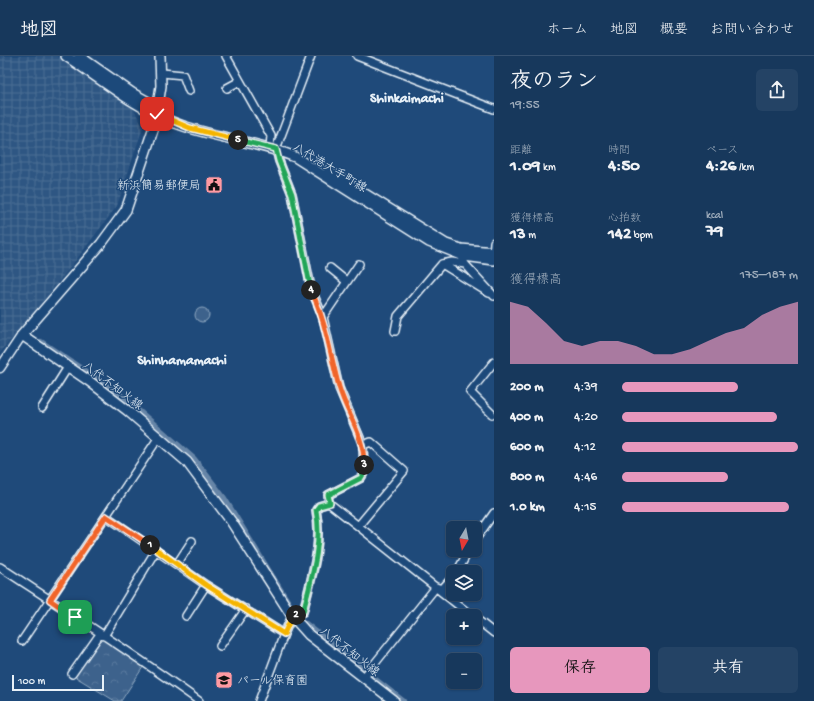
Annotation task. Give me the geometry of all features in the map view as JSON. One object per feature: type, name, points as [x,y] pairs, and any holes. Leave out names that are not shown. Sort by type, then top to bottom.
[{"type":"main road","name":"八代港大手町線","points":[[66,56],[133,101],[158,111],[190,128],[297,151],[446,244],[494,257]]},
{"type":"main road","name":"八代港大手町線","points":[[79,56],[158,111]]},
{"type":"main road","points":[[22,335],[101,244],[126,210],[158,111],[162,73],[160,56]]},
{"type":"main road","name":"八代港大手町線","points":[[274,145],[429,242],[464,260],[494,257]]},
{"type":"main road","name":"八代不知火線","points":[[22,335],[68,367],[159,437],[187,462],[231,521],[292,616],[309,634],[394,701]]},
{"type":"street","points":[[226,56],[271,136],[292,194],[311,288],[323,317],[339,388],[363,445],[364,473],[361,478],[328,495],[330,503],[463,609]]},
{"type":"street","points":[[274,145],[311,56]]},
{"type":"street","points":[[358,56],[494,109]]},
{"type":"street","points":[[162,73],[183,75],[189,91]]},
{"type":"street","points":[[227,88],[240,81]]},
{"type":"street","points":[[494,242],[494,257]]},
{"type":"street","points":[[395,331],[398,316],[442,264],[464,260],[492,294]]},
{"type":"street","points":[[323,317],[346,281],[359,264]]},
{"type":"street","points":[[442,264],[492,294]]},
{"type":"street","points":[[330,268],[346,281]]},
{"type":"street","points":[[0,368],[22,335]]},
{"type":"street","points":[[492,414],[470,392],[494,362]]},
{"type":"street","points":[[42,408],[68,367]]},
{"type":"street","points":[[22,641],[159,437]]},
{"type":"street","points":[[359,525],[404,471],[371,442],[363,445]]},
{"type":"street","points":[[259,701],[292,616],[303,612],[313,573],[316,554],[318,521],[316,510],[319,506],[330,503]]},
{"type":"street","points":[[482,530],[494,512]]},
{"type":"street","points":[[106,516],[206,585],[284,634]]},
{"type":"street","points":[[177,564],[192,541]]},
{"type":"street","points":[[72,674],[102,635],[156,550]]},
{"type":"street","points":[[0,567],[147,663],[199,701]]},
{"type":"street","points":[[186,616],[206,585]]},
{"type":"street","points":[[436,587],[442,589],[446,585]]},
{"type":"street","points":[[364,677],[436,587]]},
{"type":"street","points":[[220,646],[246,609]]},
{"type":"street","points":[[482,624],[494,634]]},
{"type":"shaded area","points":[[0,56],[57,56],[133,108],[143,127],[117,206],[73,264],[0,353]]},
{"type":"green space","points":[[202,308],[207,310],[209,315],[207,320],[202,322],[197,320],[195,315],[197,310]]},
{"type":"green space","points":[[102,639],[145,664],[121,701],[115,701],[74,676]]},
{"type":"waterway","points":[[41,342],[119,394],[194,459],[224,498],[291,607]]},
{"type":"waterway","points":[[306,624],[365,671]]},
{"type":"waterway","points":[[372,677],[403,701]]},
{"type":"place","name":"新浜簡易郵便局","points":[[214,185]]},
{"type":"place","name":"パール保育園","points":[[224,680]]},
{"type":"district","name":"Shinkaimachi","points":[[407,97]]},
{"type":"district","name":"Shinhamamachi","points":[[182,359]]},
{"type":"route","points":[[75,617],[50,600],[106,516],[206,585],[284,634],[292,616],[303,612],[313,573],[316,554],[318,521],[316,510],[319,506],[330,503],[328,495],[361,478],[364,473],[365,457],[363,445],[339,388],[323,317],[311,288],[292,194],[276,149],[190,128],[157,114]]}]
